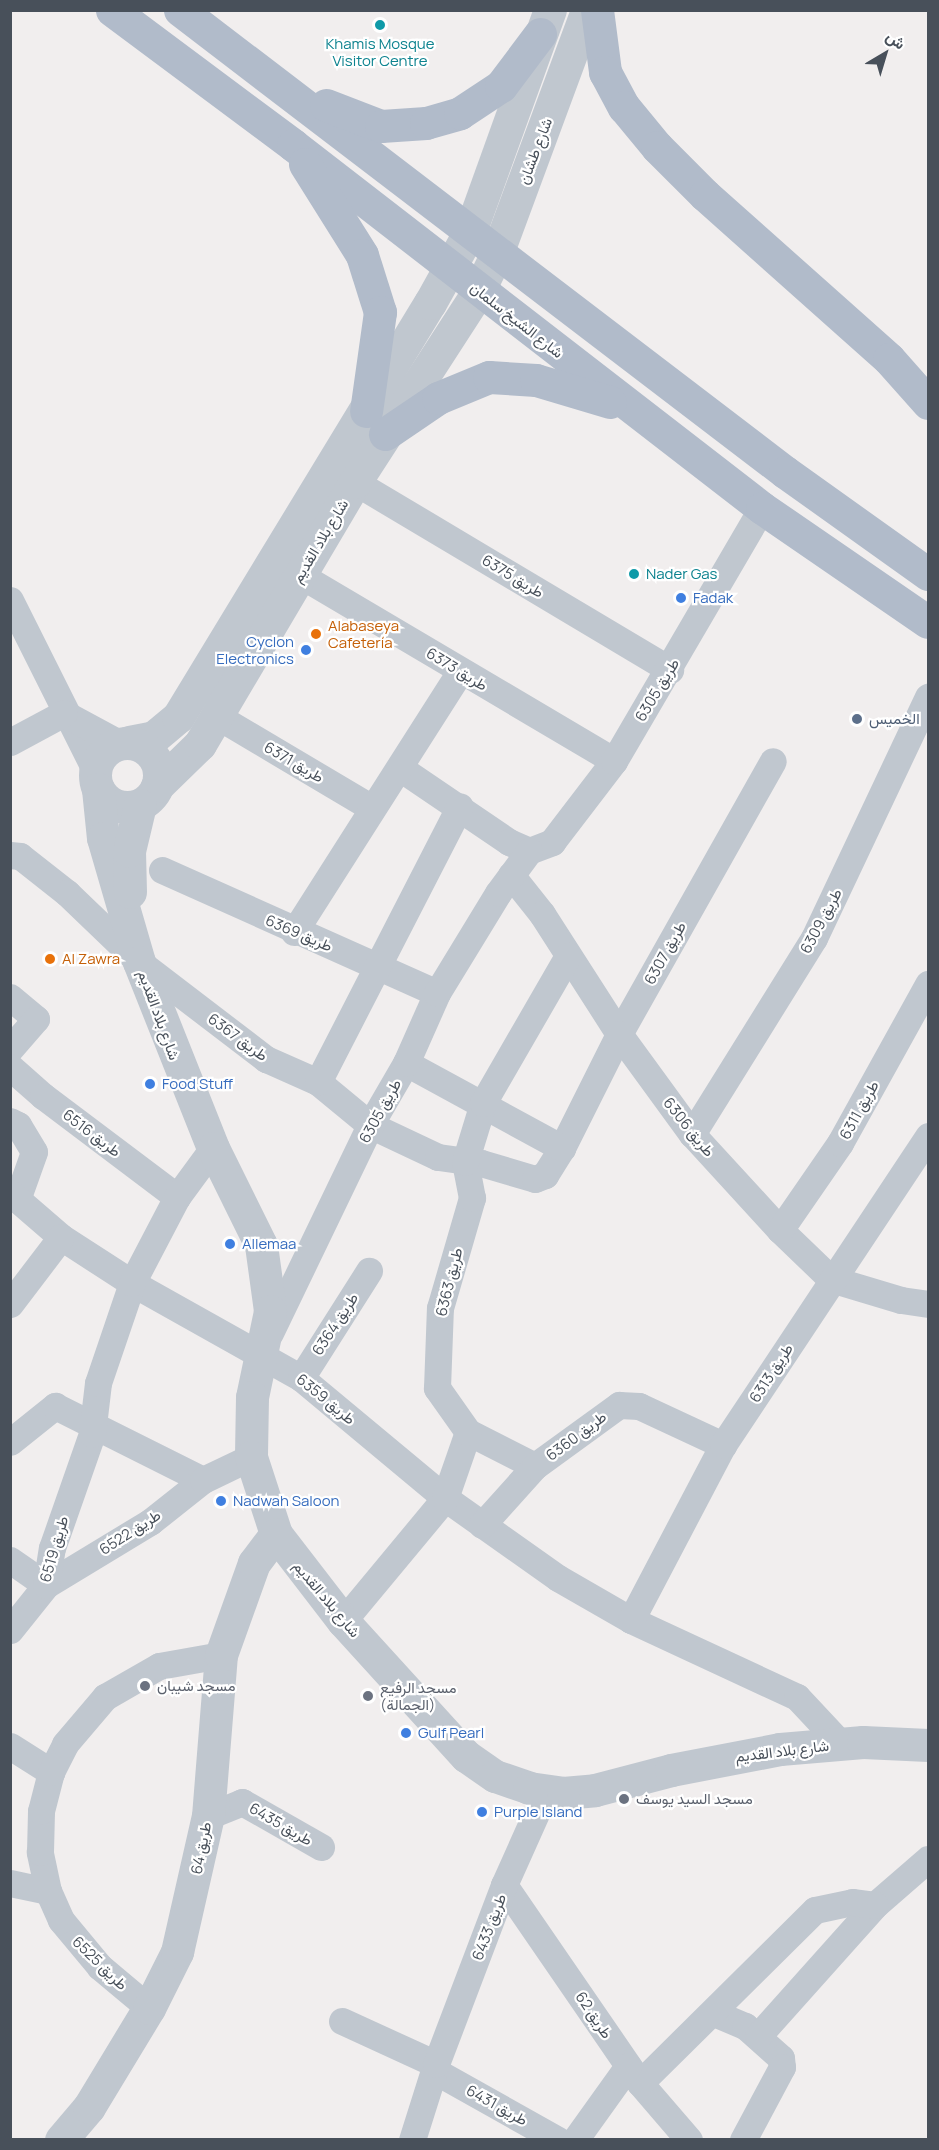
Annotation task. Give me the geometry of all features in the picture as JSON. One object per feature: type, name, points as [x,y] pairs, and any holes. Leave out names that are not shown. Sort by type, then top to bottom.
[{"type":"main road","name":"شارع الشيخ سلمان","points":[[112,10],[293,144],[631,409],[762,508],[928,622]]},
{"type":"main road","points":[[180,10],[471,229],[785,472],[928,574]]},
{"type":"main road","points":[[597,10],[605,72],[624,107],[644,131],[705,195],[889,359],[928,403]]},
{"type":"main road","points":[[282,85],[381,126],[426,123],[460,113],[501,86],[545,22]]},
{"type":"main road","points":[[293,144],[362,255],[380,312],[376,423],[489,376],[536,380],[631,409]]},
{"type":"street","name":"شارع طشان","points":[[479,290],[498,251],[587,10]]},
{"type":"street","points":[[450,267],[471,229],[545,22]]},
{"type":"street","name":"شارع بلاد القديم","points":[[139,962],[129,873],[149,795],[190,755],[217,716],[355,482],[376,423],[450,267]]},
{"type":"street","name":"شارع بلاد القديم","points":[[124,743],[154,737],[178,717],[376,423],[479,290]]},
{"type":"street","name":"طريق 6375","points":[[355,482],[670,670]]},
{"type":"street","name":"طريق 6305","points":[[261,1353],[370,1125],[406,1064],[437,993],[511,875],[529,851],[552,842],[614,760],[670,670],[762,508]]},
{"type":"street","name":"طريق 6373","points":[[300,575],[614,760]]},
{"type":"street","points":[[10,600],[96,780],[116,805],[149,795],[158,766],[147,749],[124,743],[64,713]]},
{"type":"street","points":[[294,932],[460,671]]},
{"type":"street","name":"طريق 6309","points":[[692,1134],[814,938],[928,697]]},
{"type":"street","points":[[10,742],[64,713]]},
{"type":"street","name":"طريق 6371","points":[[217,716],[372,808]]},
{"type":"street","points":[[96,780],[103,753],[124,743]]},
{"type":"street","name":"طريق 6307","points":[[562,1148],[619,1034],[773,760]]},
{"type":"street","points":[[400,768],[460,806],[509,842],[529,851]]},
{"type":"street","name":"شارع بلاد القديم","points":[[96,780],[103,838],[139,962],[213,1148],[261,1245],[270,1311],[252,1397],[252,1457],[276,1534],[342,1621],[466,1756],[512,1783],[546,1791],[595,1790],[734,1756],[840,1743],[928,1745]]},
{"type":"street","points":[[318,1082],[376,965],[460,806]]},
{"type":"street","name":"طريق 6367","points":[[15,855],[67,893],[139,962],[266,1059],[318,1082],[370,1125],[438,1156],[541,1178],[562,1148]]},
{"type":"street","name":"طريق 6369","points":[[162,870],[294,932],[376,965],[437,993]]},
{"type":"street","name":"طريق 6306","points":[[511,875],[619,1034],[692,1134],[780,1230],[831,1280],[901,1300],[928,1304]]},
{"type":"street","name":"طريق 6363","points":[[468,1432],[437,1388],[440,1308],[472,1198],[465,1162],[483,1103],[568,956]]},
{"type":"street","name":"طريق 6311","points":[[780,1230],[840,1143],[928,984]]},
{"type":"street","points":[[10,997],[36,1019],[10,1050]]},
{"type":"street","points":[[406,1064],[483,1103],[562,1148]]},
{"type":"street","name":"طريق 6516","points":[[10,1066],[43,1096],[177,1197]]},
{"type":"street","points":[[14,1195],[34,1152],[14,1123],[43,1096]]},
{"type":"street","name":"طريق 6313","points":[[632,1620],[723,1445],[928,1136]]},
{"type":"street","name":"طريق 6519","points":[[10,1630],[46,1585],[52,1548],[94,1424],[98,1383],[132,1283],[177,1197],[213,1148]]},
{"type":"street","name":"طريق 6359","points":[[14,1195],[61,1236],[132,1283],[261,1353],[301,1378],[445,1498],[558,1578],[632,1620],[797,1697],[840,1743]]},
{"type":"street","points":[[10,1304],[61,1236]]},
{"type":"street","name":"طريق 6364","points":[[301,1378],[369,1271]]},
{"type":"street","name":"طريق 6360","points":[[482,1525],[535,1466],[558,1453],[610,1411],[629,1403],[723,1445]]},
{"type":"street","points":[[10,1442],[55,1406],[203,1480]]},
{"type":"street","points":[[342,1621],[445,1498],[468,1432],[535,1466]]},
{"type":"street","name":"طريق 6522","points":[[46,1585],[150,1522],[203,1480],[252,1457]]},
{"type":"street","name":"طريق 64","points":[[61,2139],[89,2107],[149,2008],[177,1952],[208,1816],[221,1655],[254,1563],[276,1534]]},
{"type":"street","points":[[10,1560],[46,1585]]},
{"type":"street","name":"طريق 6525","points":[[149,2008],[78,1945],[48,1891],[40,1852],[40,1811],[51,1772],[82,1719],[130,1680],[159,1666],[221,1655]]},
{"type":"street","points":[[10,1746],[51,1772]]},
{"type":"street","name":"طريق 6433","points":[[412,2139],[436,2067],[504,1885],[546,1791]]},
{"type":"street","name":"طريق 6435","points":[[208,1816],[242,1802],[321,1847]]},
{"type":"street","points":[[758,2036],[875,1905],[924,1868]]},
{"type":"street","points":[[10,1882],[48,1891]]},
{"type":"street","name":"طريق 62","points":[[504,1885],[634,2074],[689,2139]]},
{"type":"street","points":[[575,2139],[634,2074],[714,2013],[815,1910],[852,1902],[875,1905]]},
{"type":"street","points":[[714,2013],[745,2026],[781,2058],[782,2067],[743,2139]]},
{"type":"street","points":[[342,2021],[436,2067]]},
{"type":"street","name":"طريق 6431","points":[[436,2067],[558,2139]]},
{"type":"place","name":"Khamis Mosque Visitor Centre","points":[[380,25]]},
{"type":"place","name":"Nader Gas","points":[[634,574]]},
{"type":"place","name":"Fadak","points":[[681,598]]},
{"type":"place","name":"Alabaseya Cafetería","points":[[316,634]]},
{"type":"place","name":"Cyclon Electronics","points":[[306,650]]},
{"type":"place","name":"الخميس","points":[[857,719]]},
{"type":"place","name":"Al Zawra","points":[[50,959]]},
{"type":"place","name":"Food Stuff","points":[[150,1084]]},
{"type":"place","name":"Allemaa","points":[[230,1244]]},
{"type":"place","name":"Nadwah Saloon","points":[[221,1501]]},
{"type":"place","name":"مسجد شيبان","points":[[145,1686]]},
{"type":"place","name":"مسجد الرفيع (الجمالة)","points":[[368,1696]]},
{"type":"place","name":"Gulf Pearl","points":[[406,1733]]},
{"type":"place","name":"مسجد السيد يوسف","points":[[624,1799]]},
{"type":"place","name":"Purple Island","points":[[482,1812]]}]
